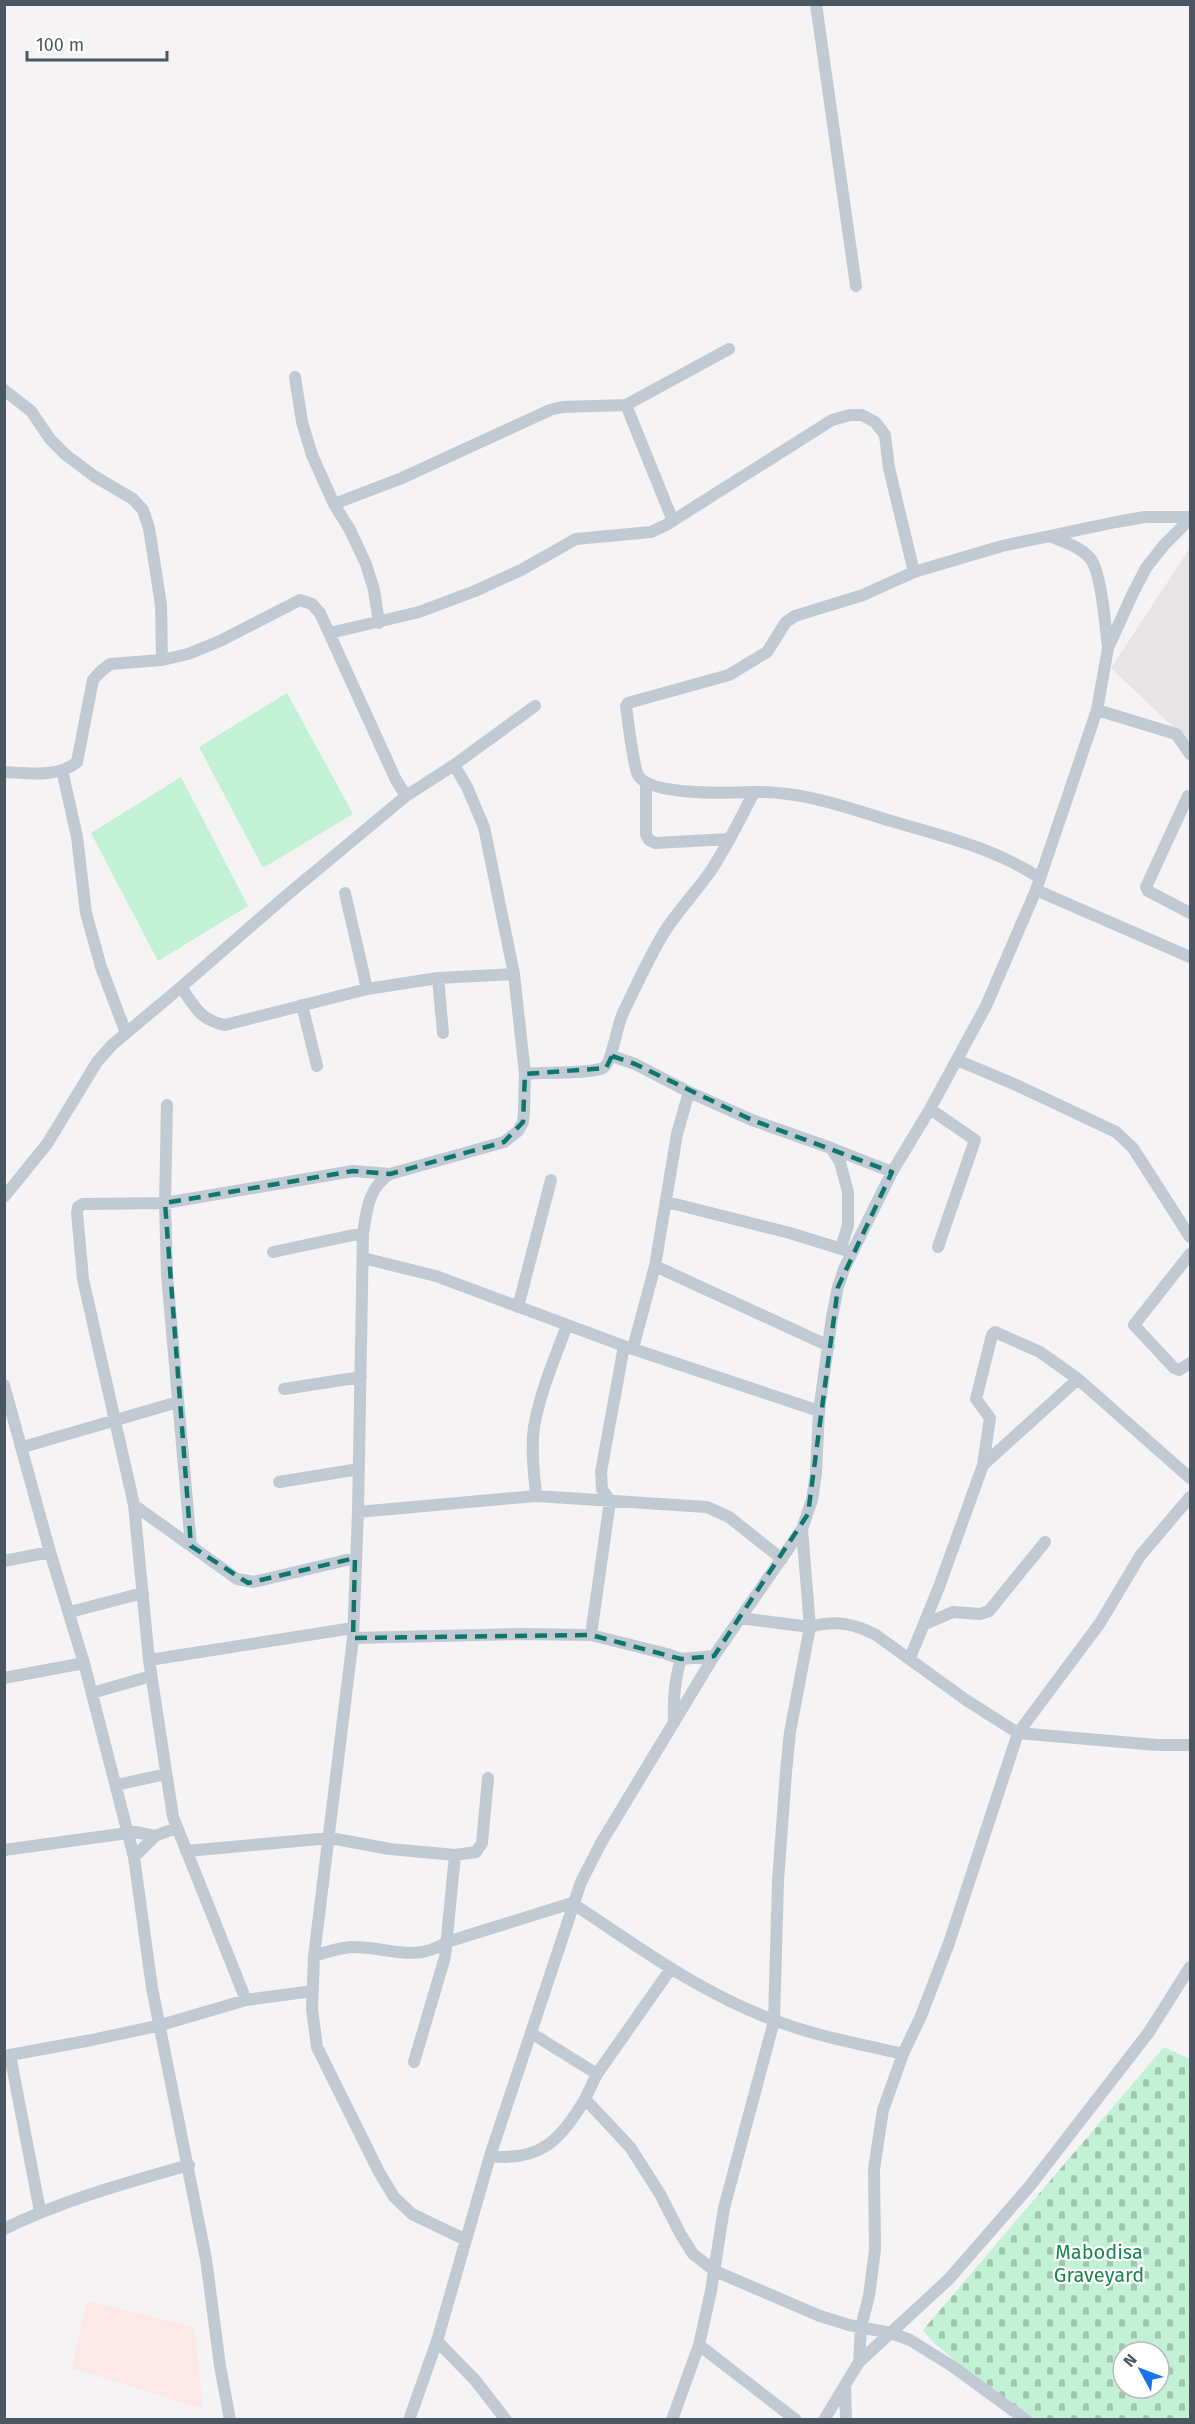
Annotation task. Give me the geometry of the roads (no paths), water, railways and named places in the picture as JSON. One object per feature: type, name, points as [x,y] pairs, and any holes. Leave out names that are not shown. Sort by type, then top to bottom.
[{"type":"street","points":[[816,4],[856,286]]},
{"type":"street","points":[[334,504],[402,478],[550,410],[562,407],[626,405],[729,349]]},
{"type":"street","points":[[295,377],[302,422],[312,455],[334,504],[350,530],[366,564],[374,590],[379,623]]},
{"type":"street","points":[[4,390],[31,411],[50,439],[66,455],[94,476],[133,499],[144,510],[161,604],[162,660]]},
{"type":"street","points":[[626,405],[673,521]]},
{"type":"street","points":[[330,633],[419,612],[475,591],[521,570],[576,539],[651,532],[673,521],[832,420],[850,414],[862,415],[875,422],[885,435],[889,468],[915,572]]},
{"type":"street","points":[[1191,518],[1126,520],[1002,546],[915,572],[863,595],[795,616],[786,622],[767,652],[729,675],[628,703],[626,706],[638,775],[646,783],[693,793],[776,792],[819,799],[980,847],[1020,865],[1038,884],[1191,957]]},
{"type":"street","points":[[846,1250],[930,1109],[986,1006],[1038,884],[1097,710],[1108,648],[1146,568],[1164,545],[1191,518]]},
{"type":"street","points":[[1052,537],[1077,548],[1090,559],[1097,573],[1108,648]]},
{"type":"street","points":[[4,772],[37,773],[62,770],[78,762],[93,680],[110,664],[162,660],[188,654],[220,641],[300,600],[312,604],[330,633],[405,796]]},
{"type":"street","points":[[4,1197],[47,1144],[97,1062],[126,1033],[405,796],[454,765],[535,706]]},
{"type":"street","points":[[1097,710],[1176,734],[1191,754]]},
{"type":"street","points":[[246,2000],[176,1828],[151,1676],[134,1505],[83,1279],[77,1213],[78,1208],[84,1204],[165,1203],[353,1172],[390,1174],[504,1142],[512,1137],[523,1122],[525,1074],[514,974],[484,827],[468,787],[454,765]]},
{"type":"street","points":[[62,770],[77,837],[86,913],[101,967],[126,1033]]},
{"type":"street","points":[[646,783],[646,834],[649,840],[655,843],[730,839]]},
{"type":"street","points":[[525,1074],[604,1068],[612,1056],[620,1019],[649,961],[666,930],[712,870],[753,792]]},
{"type":"street","points":[[1190,794],[1146,887],[1148,891],[1191,913]]},
{"type":"street","points":[[345,893],[368,989]]},
{"type":"street","points":[[181,987],[203,1017],[225,1025],[368,989],[438,978],[514,974]]},
{"type":"street","points":[[438,978],[443,1033]]},
{"type":"street","points":[[302,1005],[317,1066]]},
{"type":"street","points":[[612,1056],[635,1064],[689,1092],[752,1120],[892,1172]]},
{"type":"street","points":[[957,1060],[1116,1132],[1133,1148],[1191,1237]]},
{"type":"street","points":[[591,1635],[610,1501],[602,1489],[601,1472],[629,1347],[655,1266],[677,1134],[689,1092]]},
{"type":"street","points":[[167,1105],[165,1203],[167,1275],[191,1546]]},
{"type":"street","points":[[930,1109],[975,1140],[938,1247]]},
{"type":"street","points":[[409,2420],[436,2341],[490,2156],[572,1903],[601,1843],[714,1656],[802,1529],[812,1500],[816,1473],[819,1411],[846,1250],[848,1225],[848,1192],[840,1162],[831,1148]]},
{"type":"street","points":[[390,1174],[377,1184],[369,1197],[363,1233],[358,1512],[353,1633],[314,1956],[312,2009],[317,2046],[394,2197],[412,2214],[466,2240]]},
{"type":"street","points":[[518,1307],[551,1180]]},
{"type":"street","points":[[667,1202],[846,1250]]},
{"type":"street","points":[[273,1252],[363,1233]]},
{"type":"street","points":[[1191,1254],[1134,1325],[1174,1368],[1179,1370],[1191,1363]]},
{"type":"street","points":[[363,1258],[436,1276],[629,1347],[819,1411]]},
{"type":"street","points":[[655,1266],[829,1346]]},
{"type":"street","points":[[536,1496],[533,1453],[535,1425],[542,1396],[567,1324]]},
{"type":"street","points":[[910,1658],[925,1624],[983,1465],[990,1418],[976,1399],[992,1335],[995,1332],[1040,1352],[1078,1379],[1191,1478]]},
{"type":"street","points":[[284,1389],[361,1377]]},
{"type":"street","points":[[983,1465],[1078,1379]]},
{"type":"street","points":[[4,1385],[23,1447],[50,1552],[70,1612],[129,1833],[149,1970],[206,2259],[219,2366],[230,2420]]},
{"type":"street","points":[[23,1447],[178,1402]]},
{"type":"street","points":[[279,1482],[359,1469]]},
{"type":"street","points":[[358,1512],[536,1496],[711,1507],[729,1517],[782,1559]]},
{"type":"street","points":[[859,2362],[861,2327],[869,2296],[874,2250],[874,2169],[877,2139],[884,2110],[903,2054],[921,2016],[949,1943],[1018,1733],[1100,1623],[1140,1556],[1191,1497]]},
{"type":"street","points":[[134,1505],[237,1579],[248,1583],[355,1558]]},
{"type":"street","points":[[672,2420],[699,2345],[715,2271],[724,2208],[774,2020],[778,1881],[786,1773],[790,1732],[810,1627],[802,1529]]},
{"type":"street","points":[[925,1624],[945,1614],[989,1611],[1045,1542]]},
{"type":"street","points":[[4,1561],[50,1552]]},
{"type":"street","points":[[70,1612],[143,1593]]},
{"type":"street","points":[[740,1618],[810,1627],[835,1622],[861,1627],[893,1645],[966,1700],[1018,1733],[1191,1746]]},
{"type":"street","points":[[149,1660],[353,1633],[591,1635],[681,1659],[714,1656]]},
{"type":"street","points":[[674,1722],[675,1676],[681,1659]]},
{"type":"street","points":[[4,1678],[84,1663]]},
{"type":"street","points":[[92,1693],[151,1676]]},
{"type":"street","points":[[116,1785],[166,1774]]},
{"type":"street","points":[[186,1851],[330,1838],[390,1849],[455,1855],[476,1852],[482,1843],[488,1778]]},
{"type":"street","points":[[134,1857],[155,1836],[176,1828]]},
{"type":"street","points":[[4,1850],[129,1833],[141,1832],[155,1836]]},
{"type":"street","points":[[414,2062],[439,1980],[447,1942],[455,1855]]},
{"type":"street","points":[[572,1903],[670,1970],[774,2020],[903,2054]]},
{"type":"street","points":[[314,1956],[352,1947],[410,1954],[422,1953],[436,1949],[447,1942],[572,1903]]},
{"type":"street","points":[[824,2420],[859,2362],[949,2279],[1029,2187],[1149,2032],[1191,1967]]},
{"type":"street","points":[[490,2156],[518,2158],[532,2155],[566,2127],[585,2099],[597,2074],[670,1970]]},
{"type":"street","points":[[40,2211],[7,2055],[161,2025],[246,2000],[313,1991]]},
{"type":"street","points":[[531,2033],[597,2074]]},
{"type":"street","points":[[585,2099],[630,2147],[660,2194],[693,2254],[715,2271],[820,2316],[891,2333],[910,2340],[944,2360],[1026,2420]]},
{"type":"street","points":[[4,2229],[40,2211],[189,2165]]},
{"type":"street","points":[[436,2341],[476,2380],[506,2420]]},
{"type":"street","points":[[699,2345],[796,2420]]},
{"type":"street","points":[[845,2387],[846,2420]]},
{"type":"park label","name":"Mabodisa Graveyard","points":[[1099,2264]]}]
